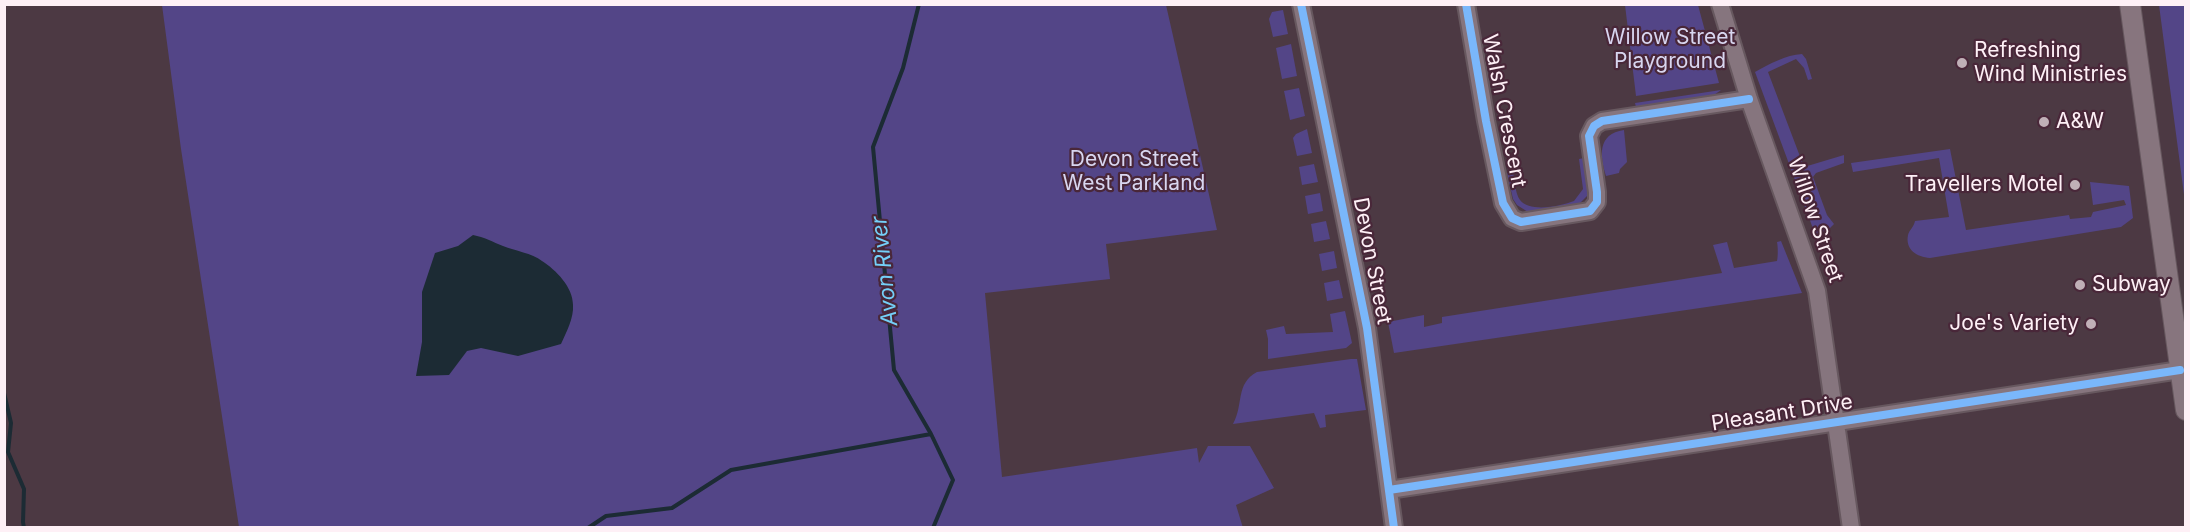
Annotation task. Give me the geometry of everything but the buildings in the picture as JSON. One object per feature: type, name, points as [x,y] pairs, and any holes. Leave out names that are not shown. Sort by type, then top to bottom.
[{"type":"main road","points":[[2130,4],[2186,410]]},
{"type":"street","name":"Devon Street","points":[[1301,4],[1368,328],[1394,528]]},
{"type":"street","name":"Walsh Crescent","points":[[1466,4],[1503,203],[1512,218],[1521,222],[1590,211],[1597,202],[1597,192],[1589,136],[1594,126],[1602,121],[1749,99]]},
{"type":"street","name":"Willow Street","points":[[1720,4],[1749,99],[1817,291],[1834,423],[1851,528]]},
{"type":"street","name":"Pleasant Drive","points":[[1389,490],[2180,369]]},
{"type":"green space","name":"Devon Street West Parkland","points":[[162,5],[1166,5],[1217,230],[1106,244],[1110,279],[985,293],[1002,477],[1197,448],[1199,463],[1208,446],[1250,446],[1274,488],[1236,505],[1243,528],[239,527],[181,149]]},
{"type":"green space","name":"Willow Street Playground","points":[[1625,5],[1698,5],[1719,83],[1636,96]]},
{"type":"green space","points":[[2159,5],[2185,5],[2185,202]]},
{"type":"green space","points":[[1283,10],[1288,34],[1273,37],[1269,19],[1272,12]]},
{"type":"green space","points":[[1291,44],[1297,76],[1282,79],[1276,48]]},
{"type":"green space","points":[[1802,54],[1806,59],[1812,79],[1808,80],[1804,68],[1796,59],[1768,72],[1804,167],[1844,155],[1844,163],[1816,173],[1813,177],[1827,215],[1834,224],[1828,230],[1815,234],[1755,72],[1784,58]]},
{"type":"green space","points":[[1299,88],[1305,116],[1290,120],[1284,91]]},
{"type":"green space","points":[[1721,90],[1714,95],[1636,107],[1635,103]]},
{"type":"green space","points":[[1307,129],[1312,153],[1297,156],[1293,138]]},
{"type":"green space","points":[[1624,130],[1627,162],[1619,173],[1606,176],[1602,161],[1605,141],[1615,132]]},
{"type":"green space","points":[[1950,149],[1966,230],[2069,215],[2070,219],[2091,217],[2093,212],[2126,205],[2124,200],[2093,205],[2090,182],[2129,186],[2133,218],[2121,227],[1930,258],[1921,256],[1913,252],[1908,245],[1909,233],[1915,221],[1949,217],[1939,158],[1853,172],[1851,163]]},
{"type":"green space","points":[[1584,158],[1589,189],[1587,196],[1577,206],[1534,213],[1517,205],[1513,199],[1507,173],[1513,172],[1517,194],[1525,204],[1546,207],[1574,201],[1583,189],[1579,159]]},
{"type":"green space","points":[[1314,164],[1318,182],[1302,185],[1299,167]]},
{"type":"green space","points":[[1320,193],[1323,211],[1308,214],[1305,196]]},
{"type":"green space","points":[[1326,221],[1330,239],[1314,242],[1311,224]]},
{"type":"green space","points":[[1781,241],[1802,293],[1394,353],[1388,322],[1424,315],[1424,327],[1442,323],[1442,317],[1722,273],[1713,245],[1727,242],[1734,268],[1777,261],[1777,242]]},
{"type":"green space","points":[[1334,251],[1337,268],[1322,271],[1319,254]]},
{"type":"green space","points":[[1339,280],[1343,298],[1327,301],[1324,283]]},
{"type":"green space","points":[[1345,311],[1352,343],[1346,348],[1268,359],[1266,330],[1284,326],[1286,334],[1333,332],[1330,314]]},
{"type":"green space","points":[[1357,359],[1366,410],[1325,415],[1326,427],[1320,428],[1314,413],[1233,424],[1243,388],[1250,377],[1257,372]]},
{"type":"water","points":[[473,235],[538,258],[558,274],[572,298],[572,315],[567,330],[561,344],[518,356],[481,348],[467,351],[449,375],[416,376],[422,342],[422,292],[435,253],[458,246]]},
{"type":"waterway","name":"Avon River","points":[[919,4],[903,68],[873,147],[894,370],[931,434],[953,480],[933,528]]},
{"type":"waterway","points":[[4,393],[11,423],[8,452],[24,489],[24,528]]},
{"type":"waterway","points":[[588,528],[606,516],[672,508],[731,470],[931,434]]},
{"type":"cycle path","points":[[1301,4],[1367,328],[1394,528]]},
{"type":"cycle path","points":[[1466,4],[1503,203],[1512,218],[1521,222],[1590,211],[1597,202],[1597,192],[1589,136],[1594,126],[1602,121],[1749,99]]},
{"type":"cycle path","points":[[1389,490],[2180,370]]},
{"type":"place","name":"Refreshing Wind Ministries","points":[[1962,63]]},
{"type":"place","name":"A&W","points":[[2044,122]]},
{"type":"place","name":"Travellers Motel","points":[[2075,185]]},
{"type":"place","name":"Subway","points":[[2080,285]]},
{"type":"place","name":"Joe's Variety","points":[[2091,324]]}]
